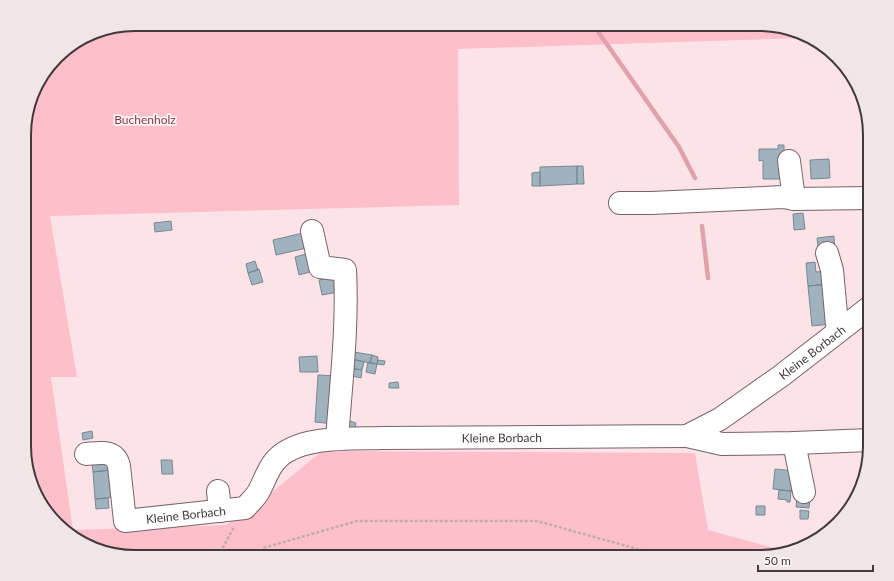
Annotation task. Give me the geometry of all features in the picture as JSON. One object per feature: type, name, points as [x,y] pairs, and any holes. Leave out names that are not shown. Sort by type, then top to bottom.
[{"type":"street","points":[[794,199],[795,167]]},
{"type":"street","points":[[620,203],[650,204],[784,197],[794,199],[863,198]]},
{"type":"street","points":[[312,231],[320,267],[345,270],[345,334],[337,439]]},
{"type":"street","points":[[827,253],[832,270],[837,325],[841,328]]},
{"type":"street","name":"Kleine Borbach","points":[[86,454],[107,452],[116,459],[119,466],[125,521],[219,501],[245,508],[258,493],[274,462],[284,452],[307,443],[337,439],[687,436],[726,414],[780,376],[863,312]]},
{"type":"street","points":[[687,436],[722,444],[794,444],[863,440]]},
{"type":"street","points":[[794,444],[804,492]]},
{"type":"path","points":[[221,550],[245,508]]},
{"type":"path","points":[[262,550],[263,548],[357,522],[536,521],[641,550]]},
{"type":"green space","name":"Buchenholz","points":[[135,31],[759,31],[779,33],[796,38],[458,49],[459,205],[50,216],[77,377],[51,377],[73,530],[61,520],[48,504],[39,486],[32,460],[31,135],[32,121],[37,101],[48,77],[72,52],[95,39],[115,33]]},
{"type":"green space","name":"Buchenholz","points":[[322,451],[695,453],[708,530],[776,548],[766,550],[128,550],[101,544],[73,530],[226,525],[267,496]]},
{"type":"building","points":[[778,145],[784,145],[784,159],[779,159],[780,179],[763,179],[763,160],[759,161],[759,149],[778,149]]},
{"type":"building","points":[[829,159],[830,178],[811,179],[810,160]]},
{"type":"building","points":[[577,166],[577,184],[540,186],[540,167]]},
{"type":"building","points":[[577,166],[583,166],[584,184],[577,184]]},
{"type":"building","points":[[540,172],[540,186],[532,186],[532,173]]},
{"type":"building","points":[[803,213],[805,229],[794,230],[793,214]]},
{"type":"building","points":[[171,221],[172,230],[155,232],[154,223]]},
{"type":"building","points":[[307,232],[311,247],[276,255],[273,240]]},
{"type":"building","points":[[834,236],[835,253],[819,254],[817,238]]},
{"type":"building","points":[[313,252],[317,270],[299,275],[295,257]]},
{"type":"building","points":[[255,261],[258,270],[248,273],[246,264]]},
{"type":"building","points":[[815,262],[816,272],[827,271],[829,284],[808,286],[806,263]]},
{"type":"building","points":[[259,269],[263,282],[252,285],[248,273]]},
{"type":"building","points":[[335,277],[338,292],[322,295],[319,280]]},
{"type":"building","points":[[829,284],[832,324],[812,326],[808,286]]},
{"type":"building","points":[[354,352],[372,355],[370,363],[352,359]]},
{"type":"building","points":[[372,355],[378,357],[377,364],[370,363]]},
{"type":"building","points":[[317,356],[318,372],[300,372],[299,357]]},
{"type":"building","points":[[351,359],[364,362],[362,370],[349,368]]},
{"type":"building","points":[[378,360],[385,361],[384,365],[377,364]]},
{"type":"building","points":[[368,362],[377,364],[375,374],[366,372]]},
{"type":"building","points":[[349,368],[362,370],[361,378],[348,375]]},
{"type":"building","points":[[318,375],[338,376],[334,424],[315,422]]},
{"type":"building","points":[[398,382],[399,388],[389,388],[389,383]]},
{"type":"building","points":[[350,421],[356,423],[354,431],[348,430]]},
{"type":"building","points":[[92,431],[93,438],[83,440],[82,433]]},
{"type":"building","points":[[107,456],[108,470],[93,472],[91,457]]},
{"type":"building","points":[[161,460],[172,460],[173,474],[162,474]]},
{"type":"building","points":[[775,469],[794,471],[792,491],[773,489]]},
{"type":"building","points":[[114,470],[116,497],[95,499],[93,472]]},
{"type":"building","points":[[779,490],[791,491],[790,502],[787,502],[787,500],[778,499]]},
{"type":"building","points":[[798,491],[811,492],[809,508],[796,507]]},
{"type":"building","points":[[108,498],[109,508],[96,509],[95,499]]},
{"type":"building","points":[[756,506],[765,506],[765,515],[756,515]]},
{"type":"building","points":[[800,510],[809,511],[808,519],[800,519]]},
{"type":"waterway","points":[[599,31],[679,147],[695,178]]},
{"type":"waterway","points":[[702,226],[708,278]]}]
